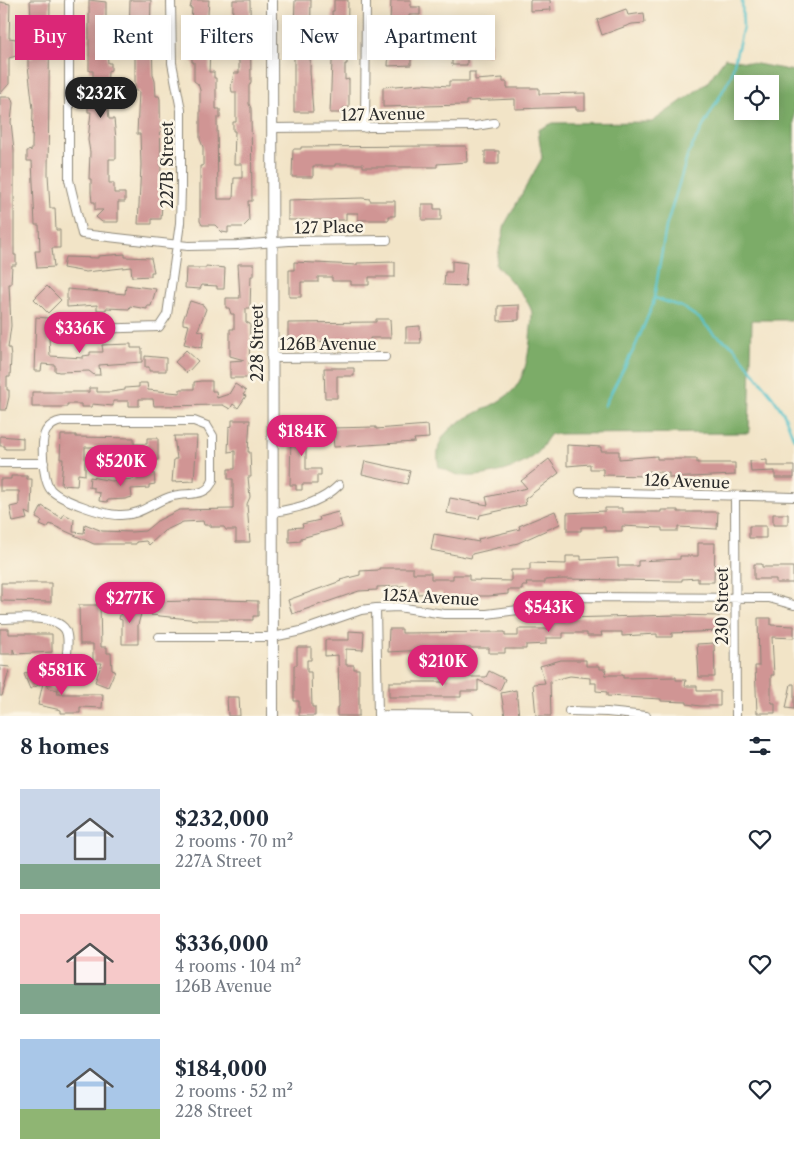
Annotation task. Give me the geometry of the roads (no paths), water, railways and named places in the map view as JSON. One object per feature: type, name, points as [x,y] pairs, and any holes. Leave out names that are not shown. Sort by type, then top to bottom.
[{"type":"street","points":[[69,0],[69,180],[82,234],[177,244],[220,246],[272,243]]},
{"type":"street","name":"227B Street","points":[[76,332],[90,329],[158,327],[167,315],[181,212],[181,121],[172,63],[171,0]]},
{"type":"street","name":"228 Street","points":[[272,0],[272,716]]},
{"type":"street","points":[[365,128],[366,0]]},
{"type":"street","name":"127 Avenue","points":[[272,128],[476,126],[494,123]]},
{"type":"street","name":"127 Place","points":[[272,243],[387,240]]},
{"type":"street","name":"126B Avenue","points":[[271,358],[385,357]]},
{"type":"street","points":[[194,421],[207,426],[213,436],[214,474],[208,489],[198,494],[173,496],[135,513],[120,515],[103,513],[54,493],[46,481],[44,463],[44,436],[50,426],[58,422],[194,421]]},
{"type":"street","points":[[0,463],[44,463]]},
{"type":"street","points":[[273,512],[294,508],[328,496],[339,485]]},
{"type":"street","name":"126 Avenue","points":[[580,492],[794,497]]},
{"type":"street","name":"230 Street","points":[[735,496],[736,716]]},
{"type":"street","name":"125A Avenue","points":[[158,637],[273,636],[301,631],[361,610],[376,608],[398,607],[444,614],[487,614],[572,598],[769,598],[794,605]]},
{"type":"street","points":[[376,608],[378,716],[469,716]]},
{"type":"street","points":[[0,619],[52,620],[61,624],[68,634],[66,667]]},
{"type":"street","points":[[569,711],[646,716]]},
{"type":"waterway","points":[[604,406],[635,347],[653,304],[666,227],[688,154],[731,76],[743,27],[742,0]]},
{"type":"waterway","points":[[655,298],[682,307],[700,319],[714,334],[733,346],[784,414],[794,439]]}]
